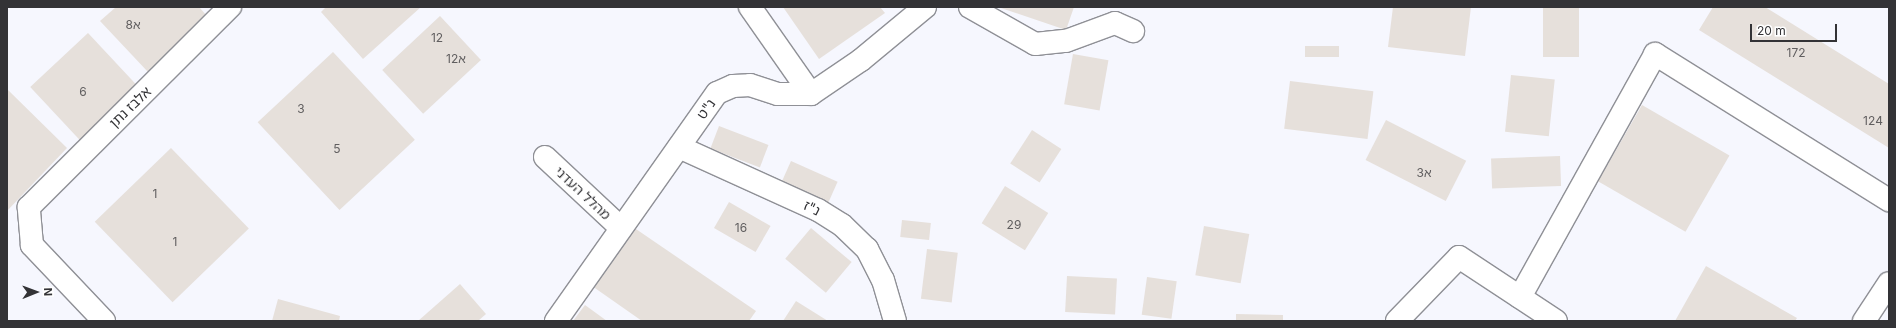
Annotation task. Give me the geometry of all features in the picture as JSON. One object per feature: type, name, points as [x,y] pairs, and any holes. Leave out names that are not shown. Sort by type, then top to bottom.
[{"type":"street","points":[[750,7],[811,94],[861,60],[924,7]]},
{"type":"street","points":[[970,7],[1035,44],[1066,41],[1114,22],[1133,31]]},
{"type":"street","name":"אלבז נתן","points":[[104,321],[32,245],[29,206],[230,8]]},
{"type":"street","points":[[1520,297],[1655,54],[1889,200]]},
{"type":"street","name":"נ\"ט","points":[[556,321],[717,93],[733,86],[750,85],[778,94],[811,94]]},
{"type":"street","name":"נ\"ז","points":[[679,147],[818,210],[842,224],[867,249],[883,280],[895,321]]},
{"type":"street","name":"מהלל העדני","points":[[545,157],[621,228]]},
{"type":"street","points":[[1397,321],[1459,257],[1556,321]]},
{"type":"street","points":[[1864,321],[1889,283]]},
{"type":"building","points":[[116,7],[199,7],[208,17],[148,72],[100,21]]},
{"type":"building","points":[[326,7],[421,7],[363,59],[321,12]]},
{"type":"building","points":[[783,7],[880,7],[885,13],[819,59]]},
{"type":"building","points":[[998,7],[1074,7],[1066,30]]},
{"type":"building","points":[[1393,7],[1471,7],[1465,56],[1388,47]]},
{"type":"building","points":[[1543,7],[1579,7],[1579,57],[1543,57]]},
{"type":"building","points":[[1713,7],[1765,7],[1889,84],[1889,148],[1699,30]]},
{"type":"building","points":[[440,16],[481,60],[423,114],[382,70]]},
{"type":"building","points":[[88,33],[138,87],[81,141],[30,87]]},
{"type":"building","points":[[1305,46],[1339,46],[1339,57],[1305,57]]},
{"type":"building","points":[[333,52],[415,140],[340,210],[258,122]]},
{"type":"building","points":[[1073,54],[1108,60],[1100,110],[1064,104]]},
{"type":"building","points":[[1511,75],[1555,80],[1549,136],[1505,132]]},
{"type":"building","points":[[1290,81],[1373,91],[1368,139],[1284,129]]},
{"type":"building","points":[[7,89],[67,148],[7,211]]},
{"type":"building","points":[[1642,105],[1729,156],[1685,232],[1598,181]]},
{"type":"building","points":[[1386,120],[1466,161],[1446,201],[1366,160]]},
{"type":"building","points":[[719,126],[768,145],[760,167],[710,148]]},
{"type":"building","points":[[1032,130],[1061,149],[1040,183],[1010,164]]},
{"type":"building","points":[[171,148],[249,229],[173,302],[95,222]]},
{"type":"building","points":[[1560,156],[1561,186],[1492,188],[1491,158]]},
{"type":"building","points":[[791,161],[838,182],[828,203],[782,182]]},
{"type":"building","points":[[1005,186],[1048,213],[1025,250],[982,223]]},
{"type":"building","points":[[729,202],[771,226],[756,252],[714,228]]},
{"type":"building","points":[[902,220],[931,223],[929,240],[900,237]]},
{"type":"building","points":[[1204,226],[1249,234],[1241,283],[1195,275]]},
{"type":"building","points":[[633,227],[756,311],[749,321],[642,321],[592,286]]},
{"type":"building","points":[[811,228],[852,262],[826,293],[785,259]]},
{"type":"building","points":[[927,249],[958,253],[952,302],[921,299]]},
{"type":"building","points":[[1706,266],[1797,318],[1795,321],[1675,321]]},
{"type":"building","points":[[1067,276],[1117,279],[1115,315],[1065,312]]},
{"type":"building","points":[[1147,277],[1177,281],[1171,319],[1142,315]]},
{"type":"building","points":[[460,284],[486,314],[478,321],[418,321]]},
{"type":"building","points":[[278,299],[340,316],[339,321],[272,321]]},
{"type":"building","points":[[796,301],[828,321],[783,321]]},
{"type":"building","points":[[585,305],[607,321],[573,321]]},
{"type":"building","points":[[1236,314],[1283,315],[1283,321],[1236,321]]}]
